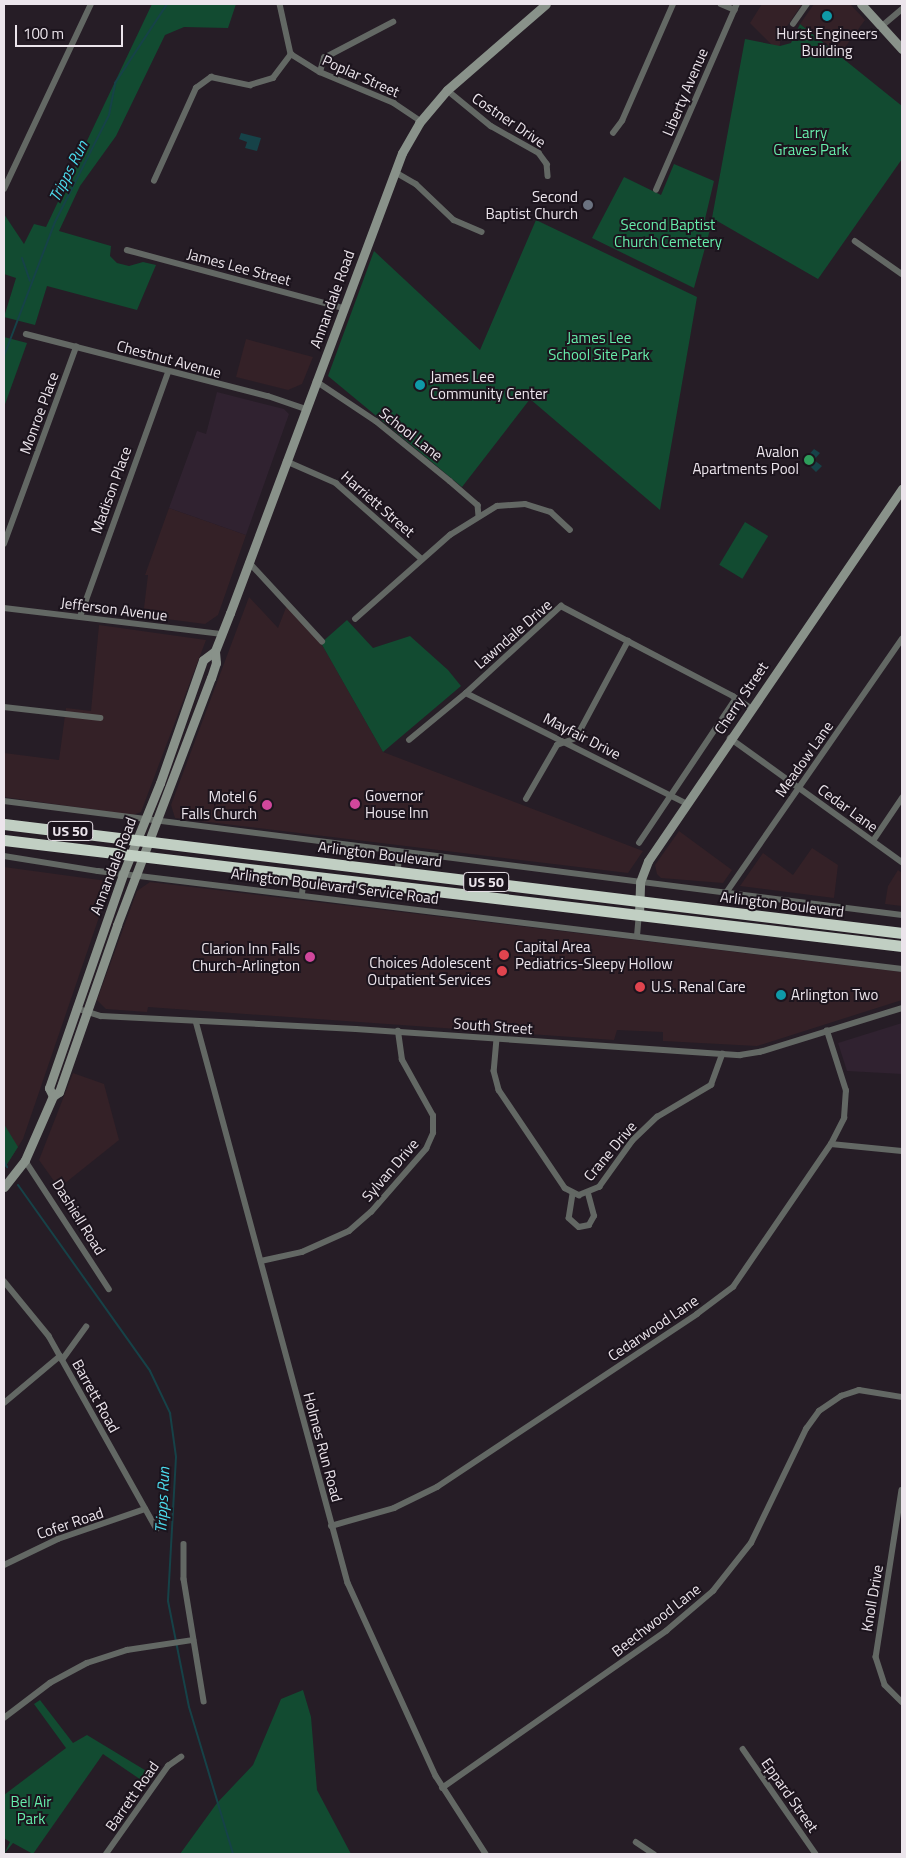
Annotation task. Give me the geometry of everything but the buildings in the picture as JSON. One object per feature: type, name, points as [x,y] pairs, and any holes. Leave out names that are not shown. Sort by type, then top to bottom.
[{"type":"highway","name":"Arlington Boulevard","points":[[4,824],[398,870],[639,902],[902,933]]},
{"type":"highway","name":"Arlington Boulevard","points":[[4,840],[902,946]]},
{"type":"main road","name":"Annandale Road","points":[[4,1187],[25,1160],[53,1096],[59,1092],[136,875],[158,822],[216,663],[215,651],[395,172],[421,121],[447,90],[546,4]]},
{"type":"main road","points":[[861,4],[902,49]]},
{"type":"main road","name":"Cherry Street","points":[[639,915],[640,882],[648,860],[730,738],[899,500],[902,488]]},
{"type":"main road","name":"Annandale Road","points":[[53,1096],[49,1088],[123,874],[203,660],[215,651]]},
{"type":"street","points":[[4,189],[91,4]]},
{"type":"street","points":[[154,181],[196,88],[211,77],[250,85],[273,78],[291,54],[280,4]]},
{"type":"street","points":[[613,134],[622,121],[673,4]]},
{"type":"street","points":[[721,4],[736,7]]},
{"type":"street","points":[[793,24],[807,4]]},
{"type":"street","name":"Liberty Avenue","points":[[656,190],[736,7]]},
{"type":"street","points":[[882,26],[902,9]]},
{"type":"street","points":[[320,72],[324,58],[393,22]]},
{"type":"street","name":"Poplar Street","points":[[291,54],[320,72],[394,103],[421,121]]},
{"type":"street","name":"Costner Drive","points":[[447,90],[491,126],[539,153],[547,164],[548,176]]},
{"type":"street","points":[[395,172],[416,184],[454,220],[482,232]]},
{"type":"street","points":[[855,241],[902,274]]},
{"type":"street","name":"James Lee Street","points":[[127,250],[343,308]]},
{"type":"street","name":"Chestnut Avenue","points":[[26,334],[168,372],[268,396],[306,409]]},
{"type":"street","name":"Monroe Place","points":[[4,544],[76,347]]},
{"type":"street","name":"Madison Place","points":[[80,617],[168,372]]},
{"type":"street","name":"School Lane","points":[[316,381],[376,421],[450,481],[478,505],[479,516]]},
{"type":"street","name":"Harriett Street","points":[[286,461],[336,483],[422,559]]},
{"type":"street","points":[[355,619],[422,559],[479,516],[497,506],[525,504],[551,512],[570,530]]},
{"type":"street","points":[[249,562],[322,642]]},
{"type":"street","name":"Lawndale Drive","points":[[409,740],[466,693],[561,606],[736,698],[751,708]]},
{"type":"street","name":"Jefferson Avenue","points":[[4,608],[222,634]]},
{"type":"street","name":"Meadow Lane","points":[[726,893],[800,789],[902,639]]},
{"type":"street","points":[[526,799],[557,745],[576,738],[628,641]]},
{"type":"street","name":"Mayfair Drive","points":[[466,693],[686,803]]},
{"type":"street","name":"Cherry Street","points":[[639,843],[736,698]]},
{"type":"street","points":[[4,707],[100,718]]},
{"type":"street","name":"Cedar Lane","points":[[730,738],[902,862]]},
{"type":"street","points":[[873,841],[902,798]]},
{"type":"street","points":[[4,801],[902,915]]},
{"type":"street","points":[[398,870],[399,852]]},
{"type":"street","name":"Arlington Boulevard Service Road","points":[[4,856],[123,874],[302,894],[902,969]]},
{"type":"street","points":[[302,894],[304,875]]},
{"type":"street","name":"Cherry Street","points":[[638,936],[639,915]]},
{"type":"street","name":"South Street","points":[[76,1008],[101,1016],[398,1031],[749,1055],[902,1008]]},
{"type":"street","name":"Holmes Run Road","points":[[196,1022],[331,1526],[355,1601],[442,1788],[486,1854]]},
{"type":"street","name":"Sylvan Drive","points":[[260,1260],[302,1252],[348,1231],[371,1212],[426,1149],[433,1133],[433,1116],[402,1060],[398,1031]]},
{"type":"street","name":"Cedarwood Lane","points":[[331,1526],[384,1512],[422,1496],[716,1302],[737,1281],[830,1144],[844,1118],[847,1100],[827,1031]]},
{"type":"street","name":"Crane Drive","points":[[497,1039],[494,1071],[499,1090],[552,1170],[565,1188],[573,1194],[588,1194],[599,1187],[632,1141],[657,1117],[711,1085],[722,1054]]},
{"type":"street","points":[[830,1144],[902,1152]]},
{"type":"street","name":"Dashiell Road","points":[[25,1160],[109,1289]]},
{"type":"street","points":[[573,1194],[569,1218],[580,1227],[588,1225],[594,1216],[588,1194]]},
{"type":"street","name":"Barrett Road","points":[[4,1281],[36,1317],[157,1529]]},
{"type":"street","points":[[4,1403],[61,1358],[86,1327]]},
{"type":"street","name":"Beechwood Lane","points":[[442,1788],[666,1631],[713,1591],[751,1543],[806,1429],[819,1411],[841,1396],[859,1390],[902,1397]]},
{"type":"street","name":"Knoll Drive","points":[[902,1490],[876,1657],[885,1685],[902,1702]]},
{"type":"street","name":"Cofer Road","points":[[4,1565],[58,1539],[145,1509]]},
{"type":"street","points":[[184,1544],[184,1579],[190,1640],[204,1701]]},
{"type":"street","points":[[4,1718],[50,1683],[87,1663],[126,1650],[190,1640]]},
{"type":"street","name":"Eppard Street","points":[[743,1749],[816,1854]]},
{"type":"street","name":"Barrett Road","points":[[106,1854],[168,1766],[181,1757]]},
{"type":"street","points":[[636,1842],[654,1854]]},
{"type":"shaded area","points":[[762,4],[802,4],[781,35],[779,52],[750,23]]},
{"type":"shaded area","points":[[814,4],[850,4],[865,20],[840,54],[800,24]]},
{"type":"shaded area","points":[[246,339],[313,357],[302,384],[288,390],[236,377]]},
{"type":"shaded area","points":[[217,392],[284,409],[289,414],[246,535],[169,508],[197,431],[206,434]]},
{"type":"shaded area","points":[[169,508],[246,535],[218,615],[205,624],[143,616],[148,575],[145,575]]},
{"type":"shaded area","points":[[249,597],[278,628],[287,605],[321,643],[383,752],[643,851],[628,873],[175,818],[171,805]]},
{"type":"shaded area","points":[[99,625],[206,640],[141,812],[133,815],[4,797],[4,753],[59,760],[66,708],[91,711]]},
{"type":"shaded area","points":[[679,831],[732,870],[723,883],[661,878],[657,874],[655,865]]},
{"type":"shaded area","points":[[812,848],[838,865],[834,898],[740,886],[763,853],[793,875]]},
{"type":"shaded area","points":[[4,867],[107,881],[109,888],[23,1139],[4,1169]]},
{"type":"shaded area","points":[[898,870],[902,873],[902,906],[885,904],[888,886]]},
{"type":"shaded area","points":[[150,882],[902,972],[902,1000],[757,1046],[663,1041],[663,1032],[617,1030],[614,1040],[148,1007],[147,1012],[106,1009],[97,1000],[137,891]]},
{"type":"shaded area","points":[[902,1023],[902,1074],[847,1071],[838,1043]]},
{"type":"shaded area","points":[[73,1073],[104,1084],[119,1140],[59,1188],[39,1160]]},
{"type":"green space","points":[[152,4],[236,4],[228,28],[184,27],[165,35],[116,136],[80,186],[59,231],[111,246],[110,256],[117,263],[129,266],[143,262],[156,265],[137,310],[47,286],[35,325],[4,317],[16,278],[4,274],[4,214],[24,244],[34,224],[46,227]]},
{"type":"green space","name":"Larry Graves Park","points":[[800,24],[902,106],[902,159],[818,279],[712,218],[745,39],[780,46],[791,43]]},
{"type":"green space","name":"Second Baptist Church Cemetery","points":[[674,164],[714,181],[705,219],[711,226],[694,288],[592,238],[624,177],[661,195]]},
{"type":"green space","name":"James Lee School Site Park","points":[[536,220],[697,297],[660,510],[530,399],[462,487],[328,376],[374,251],[480,350]]},
{"type":"green space","points":[[4,337],[27,343],[4,407]]},
{"type":"green space","points":[[745,522],[768,536],[742,579],[719,565]]},
{"type":"green space","points":[[347,620],[373,648],[410,636],[448,670],[461,686],[383,752],[321,643]]},
{"type":"green space","points":[[4,1124],[18,1147],[4,1169]]},
{"type":"green space","points":[[303,1690],[311,1717],[317,1790],[351,1854],[180,1854],[217,1803],[253,1765],[281,1699]]},
{"type":"green space","name":"Bel Air Park","points":[[40,1700],[73,1743],[87,1735],[153,1775],[147,1784],[103,1754],[33,1854],[13,1843],[4,1854],[10,1842],[4,1838],[4,1795],[66,1748],[34,1704]]},
{"type":"water","points":[[241,133],[261,138],[257,151],[245,148],[247,142],[239,139]]},
{"type":"water","name":"Avalon Apartments Pool","points":[[814,449],[820,453],[814,460],[822,466],[816,472],[804,460]]},
{"type":"waterway","name":"Tripps Run","points":[[4,356],[55,222],[109,115],[115,83],[167,4]]},
{"type":"waterway","points":[[22,258],[30,281]]},
{"type":"waterway","name":"Tripps Run","points":[[4,1161],[7,1167]]},
{"type":"waterway","name":"Tripps Run","points":[[18,1185],[150,1371],[170,1413],[176,1457],[168,1601],[189,1707],[233,1854]]},
{"type":"place","name":"Hurst Engineers Building","points":[[827,16]]},
{"type":"place","name":"Second Baptist Church","points":[[588,205]]},
{"type":"place","name":"James Lee Community Center","points":[[420,385]]},
{"type":"place","name":"Avalon Apartments Pool","points":[[809,460]]},
{"type":"place","name":"Governor House Inn","points":[[355,804]]},
{"type":"place","name":"Motel 6 Falls Church","points":[[267,805]]},
{"type":"place","name":"Capital Area Pediatrics-Sleepy Hollow","points":[[504,955]]},
{"type":"place","name":"Clarion Inn Falls Church-Arlington","points":[[310,957]]},
{"type":"place","name":"Choices Adolescent Outpatient Services","points":[[502,971]]},
{"type":"place","name":"U.S. Renal Care","points":[[640,987]]},
{"type":"place","name":"Arlington Two","points":[[781,995]]}]
